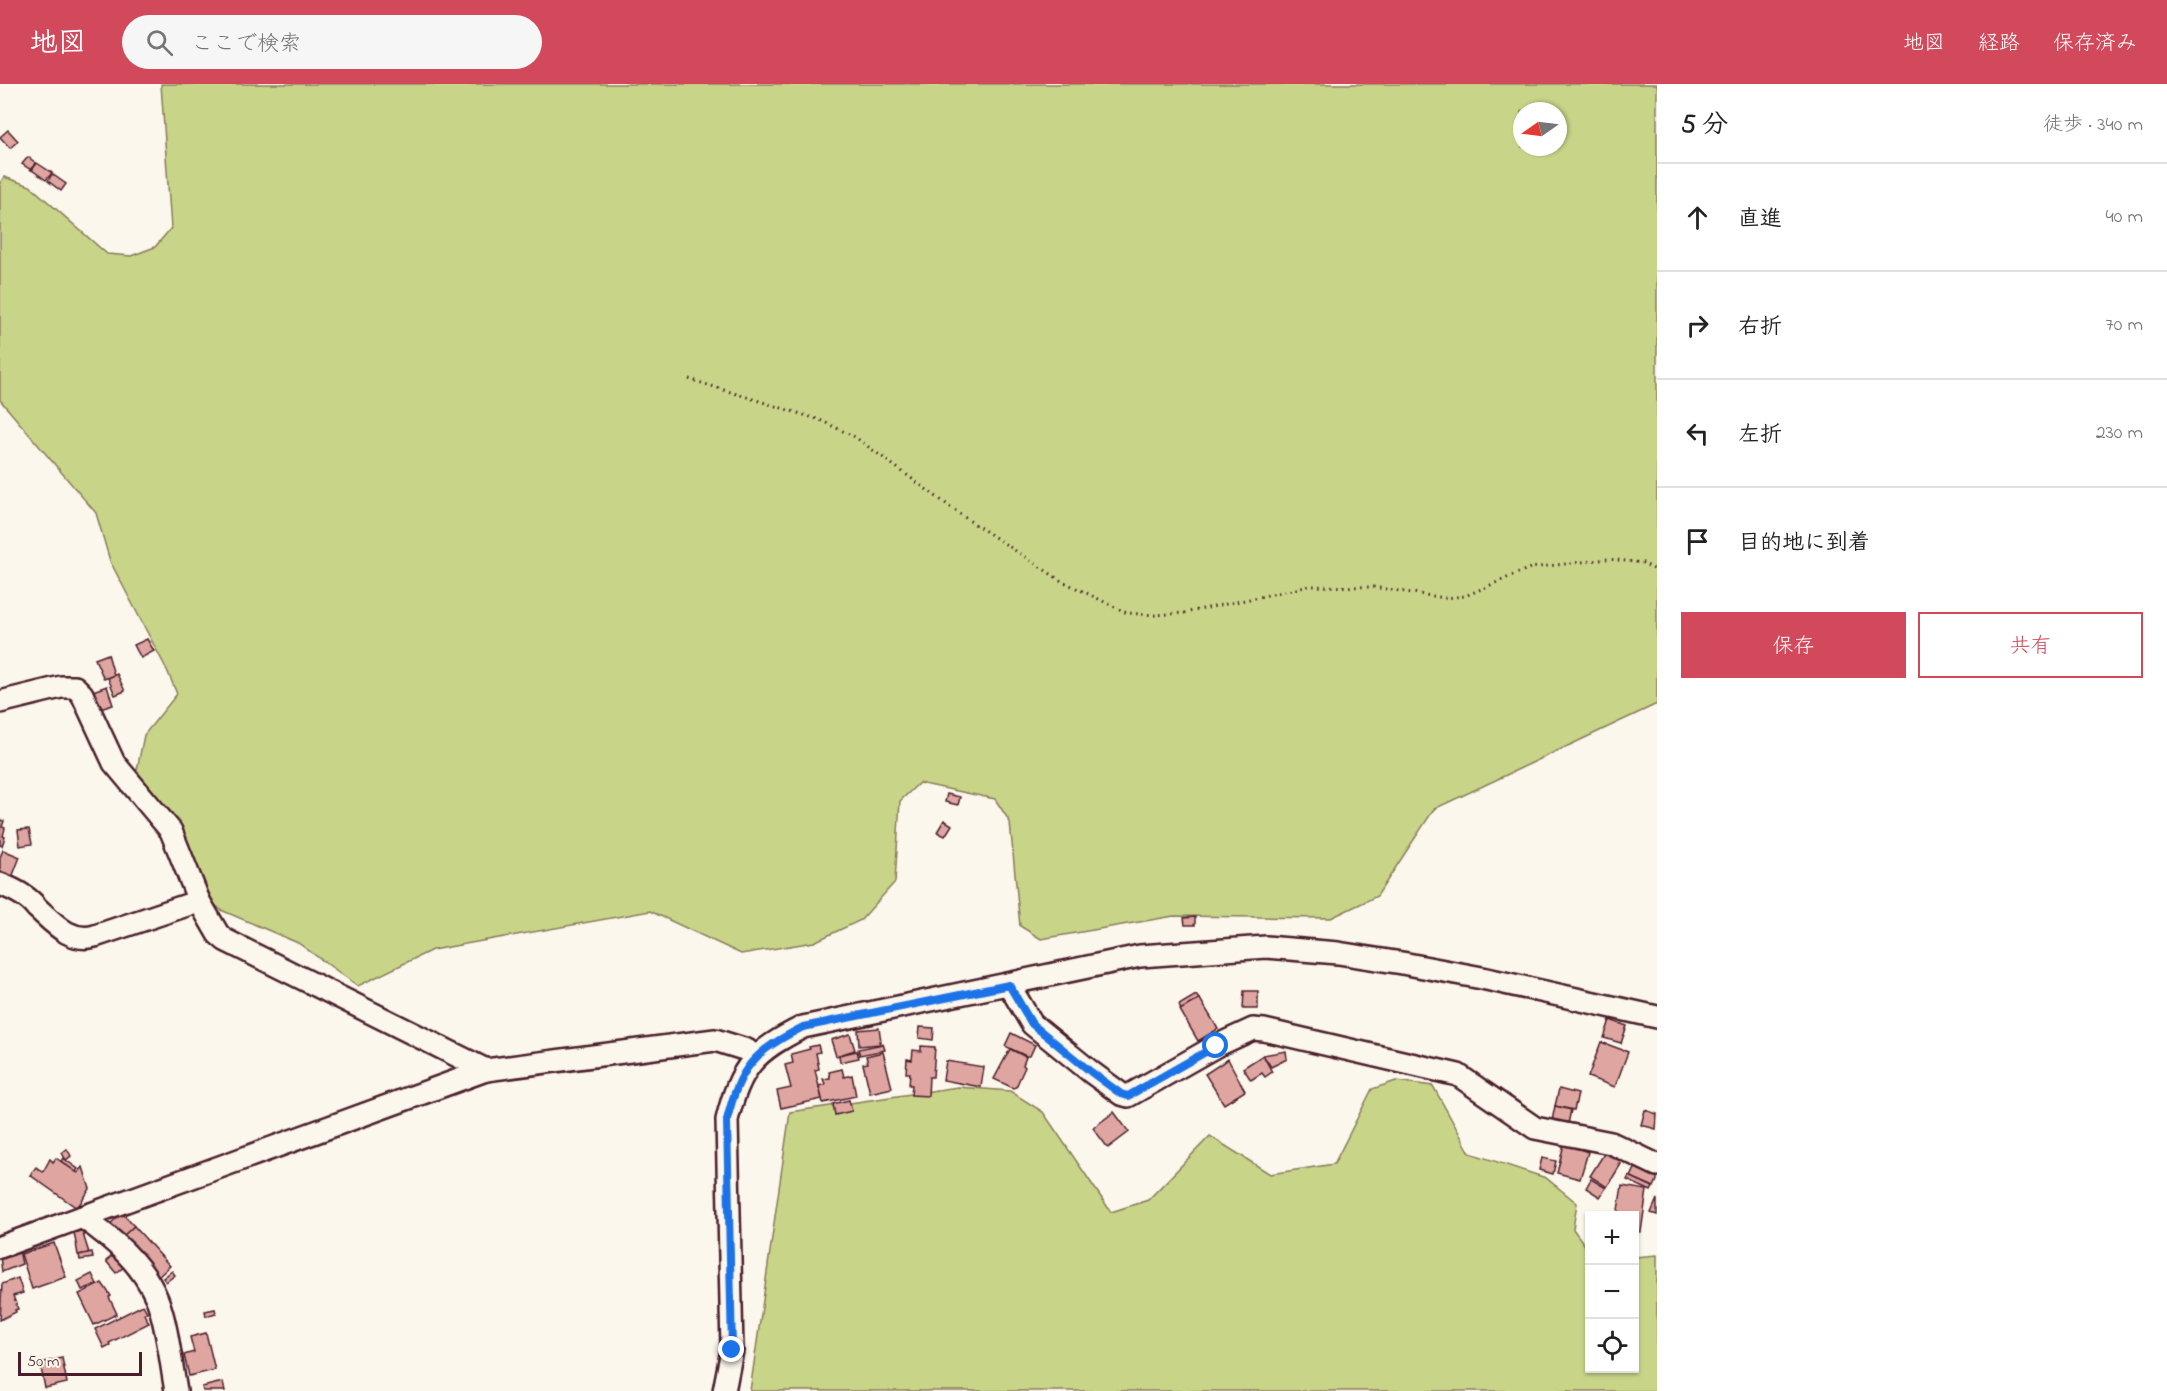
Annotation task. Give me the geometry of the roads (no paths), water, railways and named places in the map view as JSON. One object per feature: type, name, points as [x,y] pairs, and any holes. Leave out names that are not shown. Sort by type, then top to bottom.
[{"type":"street","points":[[0,702],[61,687],[75,687],[82,694],[114,763],[171,831],[198,901],[218,933],[234,946],[486,1070]]},
{"type":"street","points":[[0,884],[35,904],[71,936],[80,938],[95,936],[198,901]]},
{"type":"street","points":[[724,1391],[732,1350],[727,1120],[735,1089],[753,1058],[776,1040],[803,1027],[1140,956],[1266,948],[1338,953],[1402,963],[1482,978],[1657,1017]]},
{"type":"street","points":[[1009,985],[1032,1024],[1091,1072],[1121,1094],[1128,1096],[1216,1046],[1253,1029],[1264,1030],[1458,1075],[1534,1128],[1611,1143],[1657,1165]]},
{"type":"street","points":[[0,1247],[486,1070],[715,1040],[747,1050],[753,1058]]},
{"type":"street","points":[[82,1217],[124,1251],[150,1283],[158,1302],[176,1391]]}]
